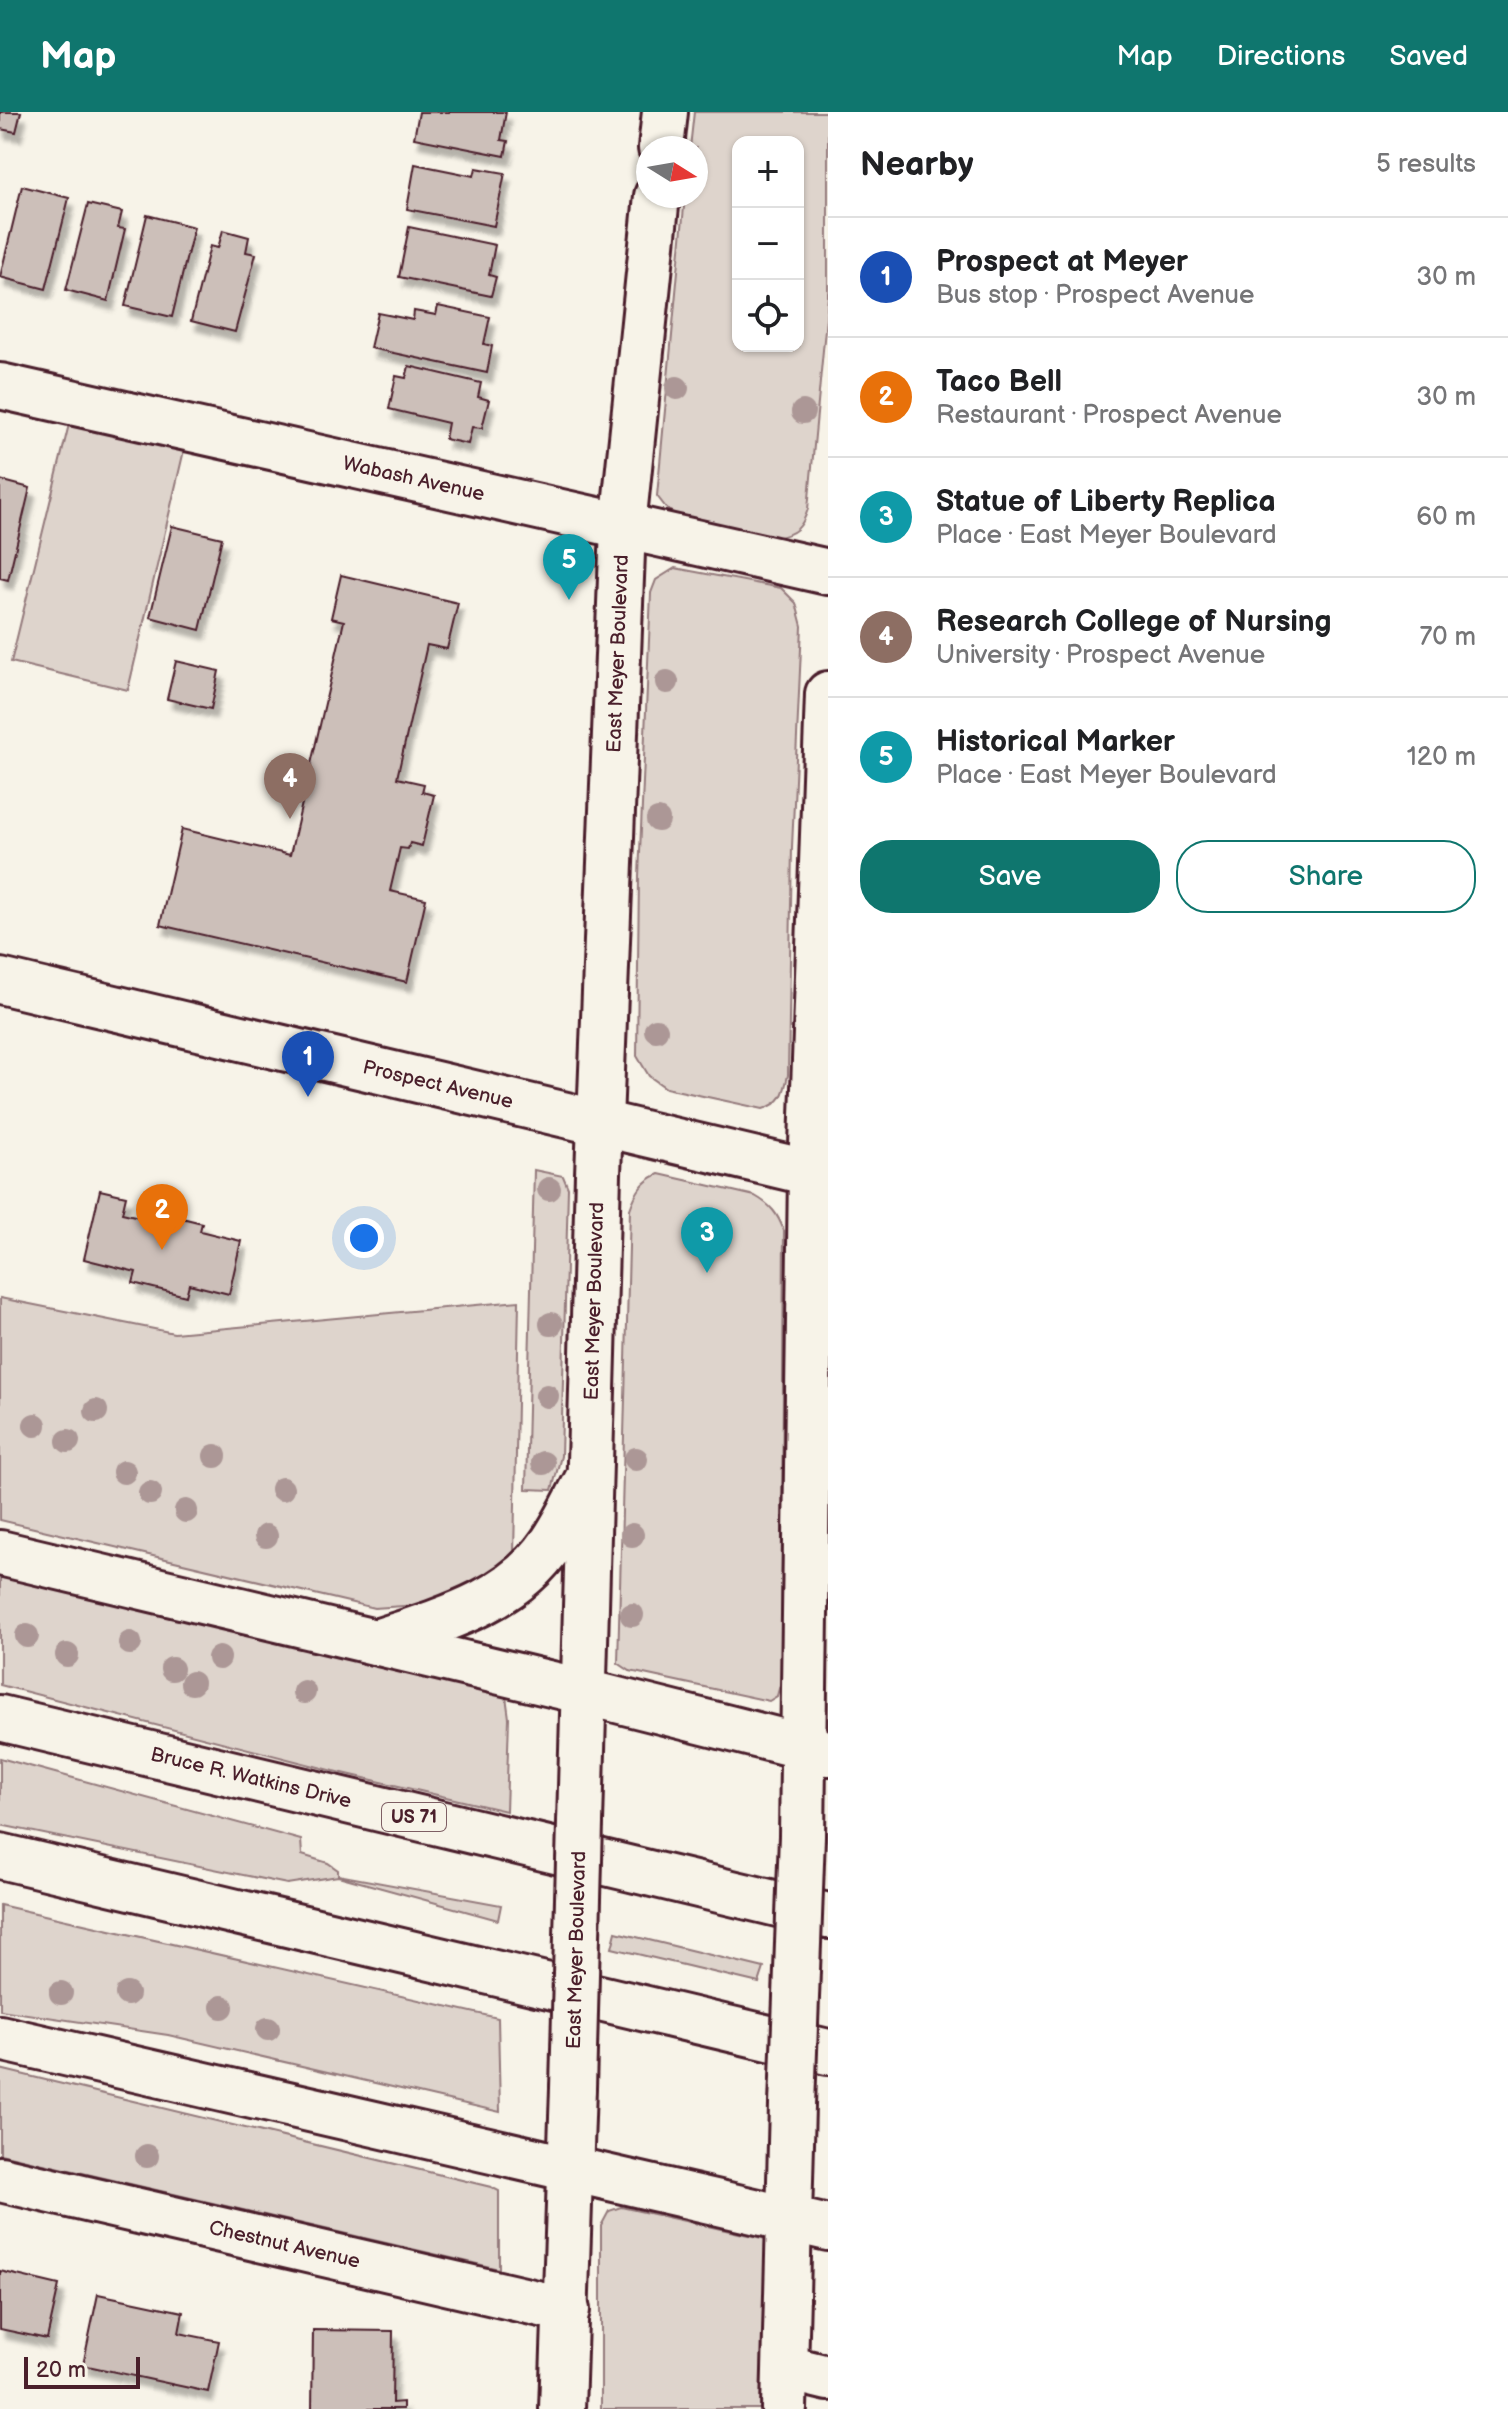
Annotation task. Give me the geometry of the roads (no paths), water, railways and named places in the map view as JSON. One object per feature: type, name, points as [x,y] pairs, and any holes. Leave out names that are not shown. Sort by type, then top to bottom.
[{"type":"main road","points":[[662,136],[665,112]]},
{"type":"main road","name":"East Meyer Boulevard","points":[[562,2409],[572,2167],[599,1121],[623,526],[656,208]]},
{"type":"main road","name":"Wabash Avenue","points":[[0,386],[828,572]]},
{"type":"main road","points":[[800,2385],[808,2223],[792,2105],[802,1836],[817,1751],[820,1175],[828,694]]},
{"type":"main road","name":"Prospect Avenue","points":[[0,981],[820,1175]]},
{"type":"main road","points":[[376,1642],[484,1602],[523,1577],[552,1544],[588,1478]]},
{"type":"main road","points":[[0,1553],[585,1692],[817,1751]]},
{"type":"main road","name":"Bruce R. Watkins Drive","points":[[0,1718],[828,1916]]},
{"type":"main road","points":[[0,1856],[828,2052]]},
{"type":"main road","points":[[0,2038],[808,2223]]},
{"type":"main road","name":"Chestnut Avenue","points":[[0,2179],[567,2310]]},
{"type":"place","name":"Historical Marker","points":[[569,600]]},
{"type":"place","name":"Research College of Nursing","points":[[290,819]]},
{"type":"place","name":"Prospect at Meyer","points":[[308,1097]]},
{"type":"place","name":"Taco Bell","points":[[162,1250]]},
{"type":"place","name":"Statue of Liberty Replica","points":[[707,1273]]}]
